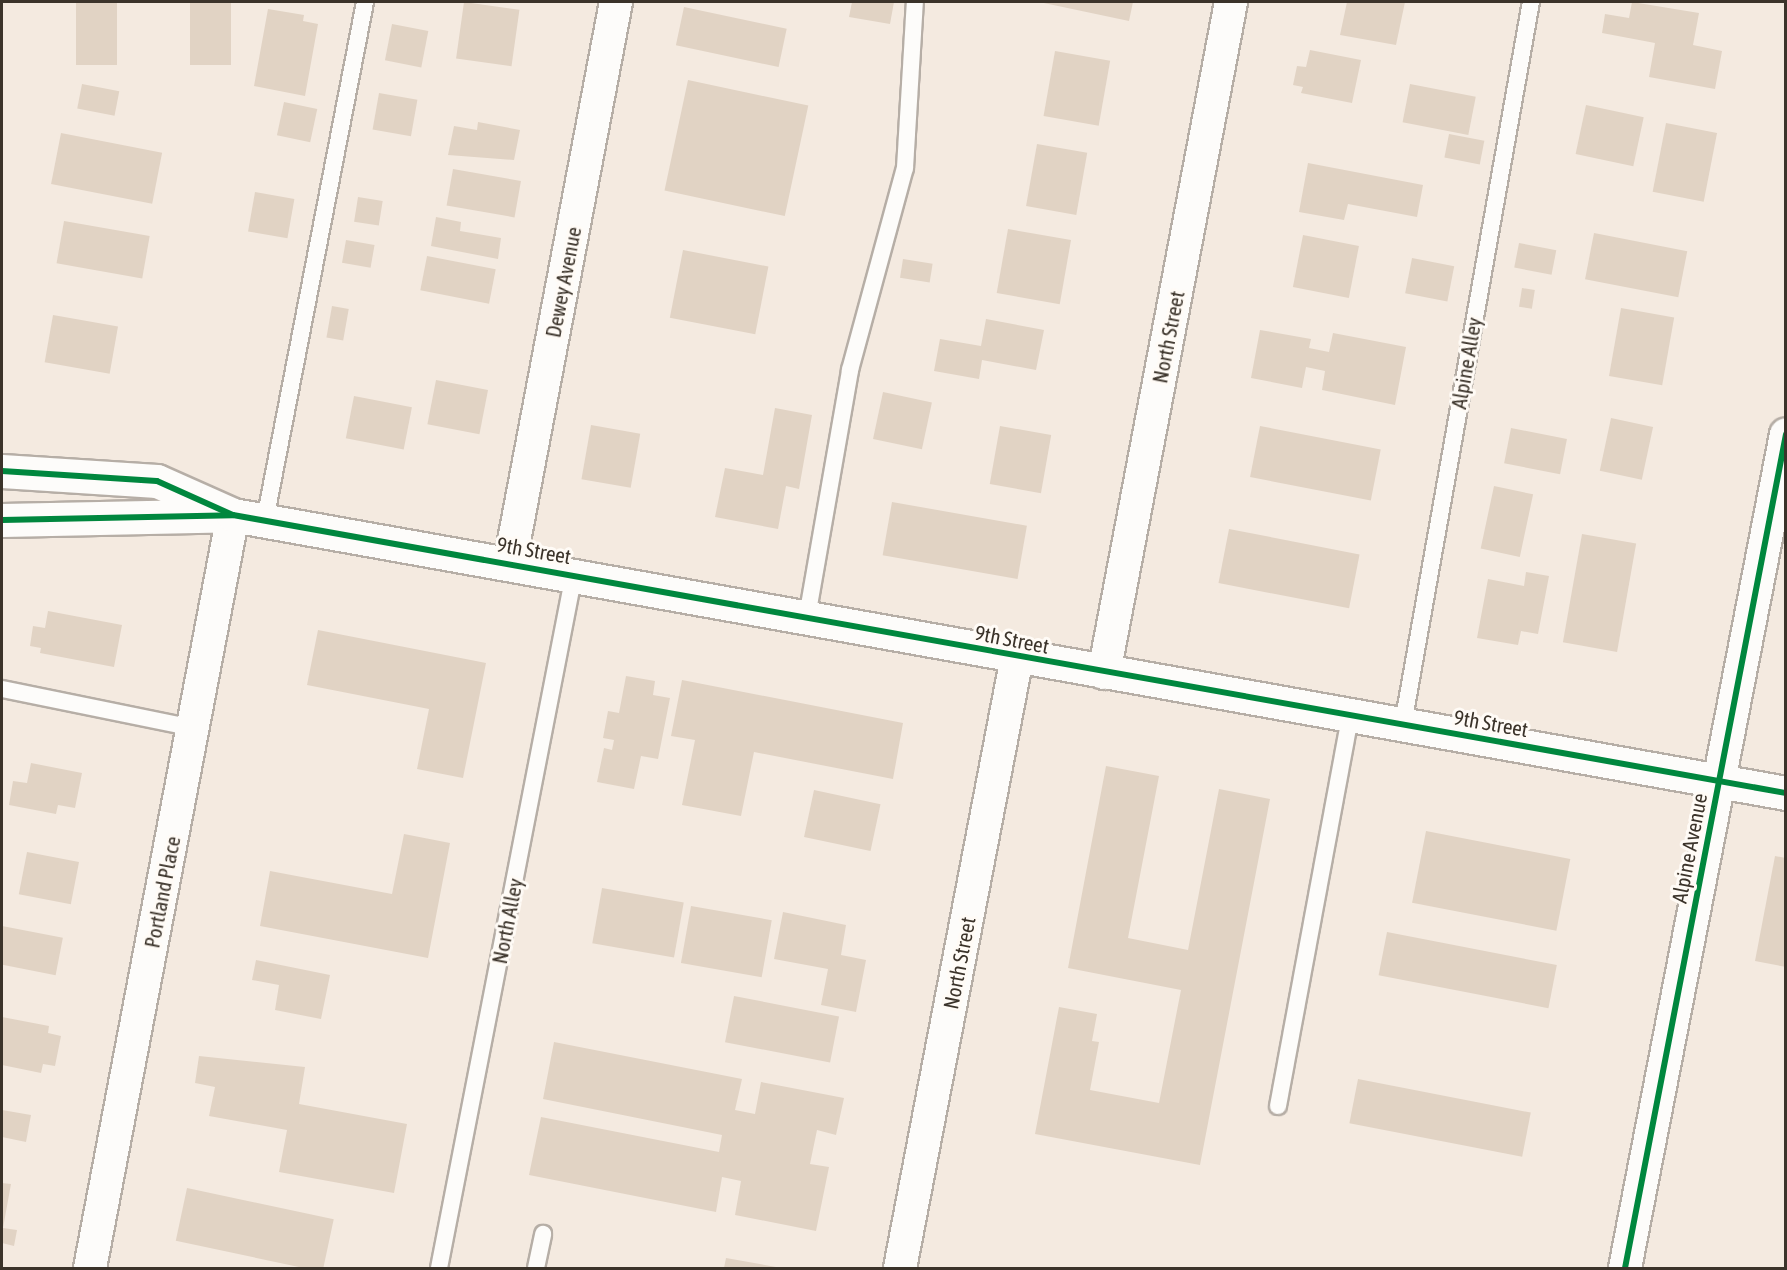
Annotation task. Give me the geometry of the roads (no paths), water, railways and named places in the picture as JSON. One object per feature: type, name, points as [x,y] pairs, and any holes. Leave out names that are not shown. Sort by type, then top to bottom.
[{"type":"street","name":"Dewey Avenue","points":[[510,562],[616,2]]},
{"type":"street","name":"North Street","points":[[1104,673],[1231,2]]},
{"type":"street","name":"Alpine Avenue","points":[[1625,1269],[1718,780],[1780,494],[1785,434]]},
{"type":"street","name":"9th Street","points":[[2,471],[157,481],[249,518]]},
{"type":"street","name":"9th Street","points":[[2,520],[249,518],[510,562],[1104,673],[1785,793]]},
{"type":"street","name":"Portland Place","points":[[90,1269],[193,728],[249,518]]},
{"type":"street","name":"North Street","points":[[900,1269],[1017,657]]},
{"type":"lane","points":[[249,518],[365,2]]},
{"type":"lane","points":[[807,617],[850,370],[905,168],[915,2]]},
{"type":"lane","name":"Alpine Alley","points":[[1403,724],[1531,2]]},
{"type":"lane","name":"North Alley","points":[[439,1269],[574,574]]},
{"type":"lane","points":[[2,689],[193,728]]},
{"type":"lane","points":[[1278,1106],[1350,716]]},
{"type":"lane","points":[[536,1269],[543,1234]]}]
